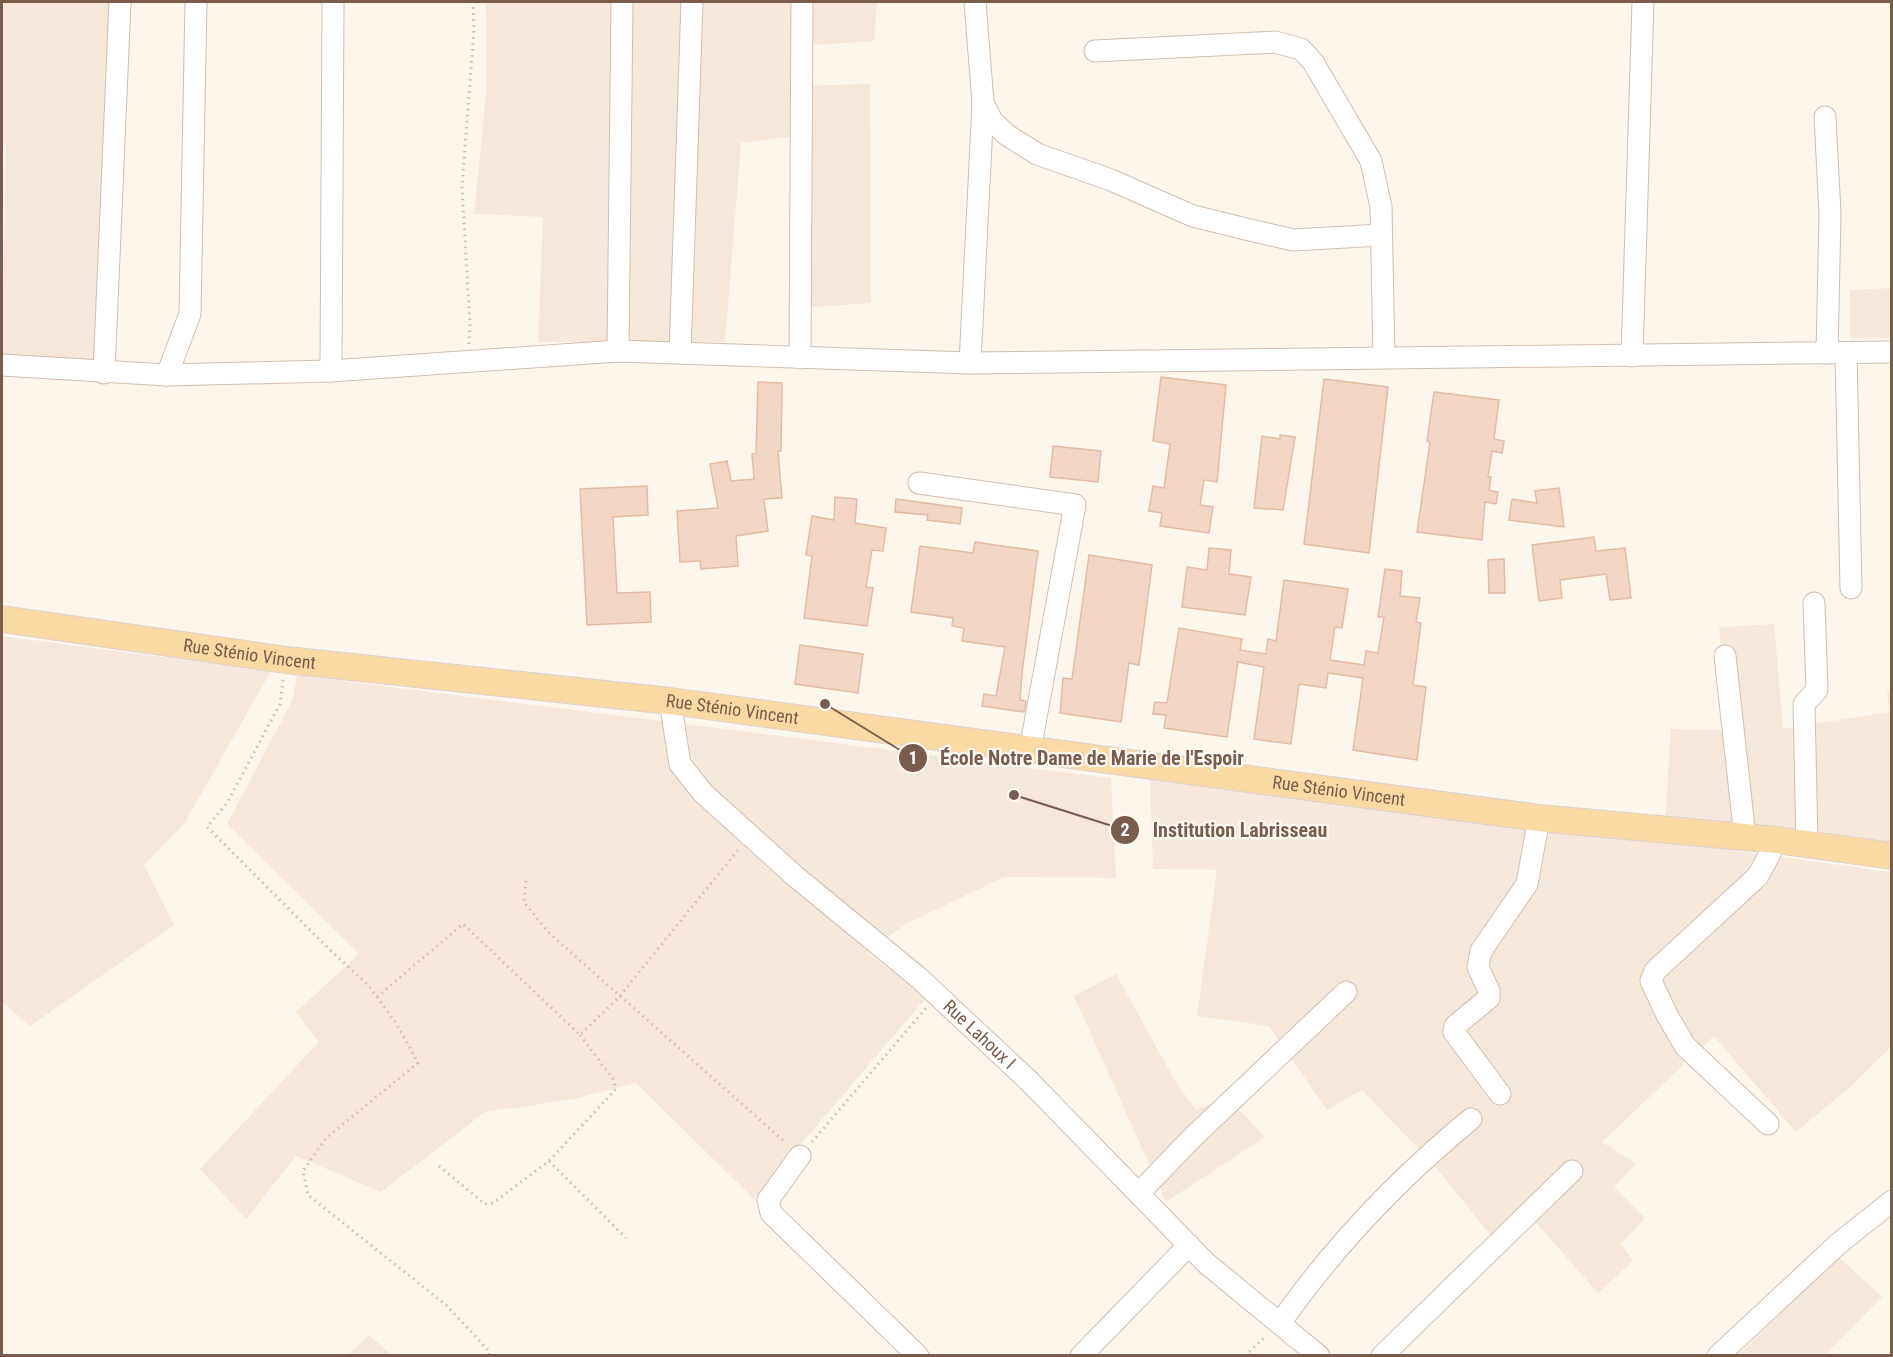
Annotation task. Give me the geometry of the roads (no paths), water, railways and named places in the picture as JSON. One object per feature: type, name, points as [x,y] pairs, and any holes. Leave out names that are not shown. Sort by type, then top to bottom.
[{"type":"main road","name":"Rue Sténio Vincent","points":[[2,619],[286,660],[670,701],[1539,818],[1777,840],[1892,856]]},
{"type":"street","points":[[104,373],[120,2]]},
{"type":"street","points":[[167,375],[190,314],[196,2]]},
{"type":"street","points":[[331,370],[333,2]]},
{"type":"street","points":[[618,351],[622,2]]},
{"type":"street","points":[[680,353],[692,2]]},
{"type":"street","points":[[800,358],[802,2]]},
{"type":"street","points":[[970,363],[983,103],[975,2]]},
{"type":"street","points":[[1632,356],[1643,2]]},
{"type":"street","points":[[1095,51],[1275,42],[1301,49],[1323,78],[1371,161],[1380,207],[1384,357]]},
{"type":"street","points":[[983,103],[992,121],[1007,135],[1037,154],[1111,180],[1193,216],[1293,240],[1381,235]]},
{"type":"street","points":[[1825,117],[1851,588]]},
{"type":"street","points":[[2,366],[167,375],[331,370],[618,351],[970,363],[1892,352]]},
{"type":"street","points":[[919,483],[1075,505],[1030,750]]},
{"type":"street","points":[[1807,844],[1804,704],[1817,690],[1814,603]]},
{"type":"street","points":[[1725,656],[1745,837]]},
{"type":"street","name":"Rue Lahoux I","points":[[670,701],[680,764],[704,793],[937,995],[1029,1081],[1206,1263],[1319,1356]]},
{"type":"street","points":[[1500,1094],[1454,1032],[1455,1026],[1489,998],[1478,967],[1481,951],[1527,884],[1539,818]]},
{"type":"street","points":[[1768,1124],[1686,1046],[1667,1015],[1651,981],[1655,971],[1758,876],[1777,840]]},
{"type":"street","points":[[1139,1193],[1193,1137],[1346,992]]},
{"type":"street","points":[[1280,1323],[1331,1254],[1373,1207],[1471,1119]]},
{"type":"street","points":[[800,1156],[768,1200],[771,1213],[918,1356]]},
{"type":"street","points":[[1382,1356],[1572,1171]]},
{"type":"street","points":[[1718,1356],[1838,1244],[1892,1201]]},
{"type":"street","points":[[1081,1356],[1189,1245]]},
{"type":"place","name":"École Notre Dame de Marie de l'Espoir","points":[[825,704]]},
{"type":"place","name":"Institution Labrisseau","points":[[1014,795]]}]
